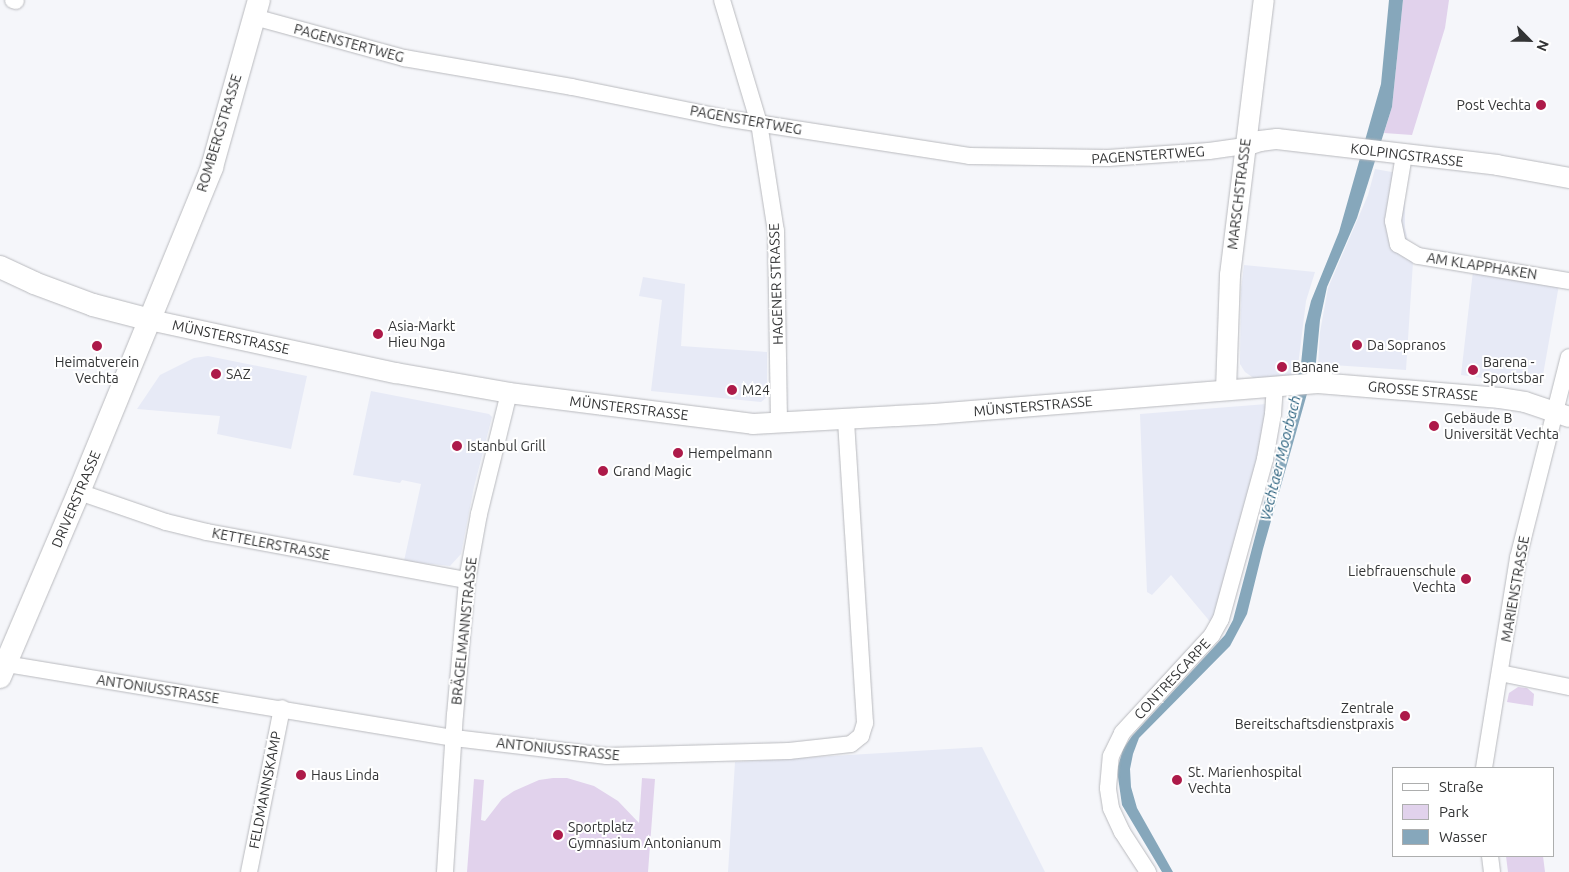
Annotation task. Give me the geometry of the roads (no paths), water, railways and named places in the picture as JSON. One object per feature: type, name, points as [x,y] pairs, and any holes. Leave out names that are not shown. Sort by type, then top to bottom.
[{"type":"main road","name":"ROMBERGSTRASSE","points":[[150,320],[212,167],[256,9]]},
{"type":"main road","name":"MÜNSTERSTRASSE","points":[[0,267],[93,305],[150,320]]},
{"type":"main road","name":"DRIVERSTRASSE","points":[[2,668],[79,492],[150,320]]},
{"type":"street","name":"HAGENER STRASSE","points":[[722,0],[759,123],[776,230],[779,424]]},
{"type":"street","name":"MARSCHSTRASSE","points":[[1226,390],[1230,275],[1264,0]]},
{"type":"street","name":"PAGENSTERTWEG","points":[[256,9],[404,58],[572,87],[724,118],[969,156],[1108,158],[1209,151],[1245,146]]},
{"type":"street","name":"KOLPINGSTRASSE","points":[[1245,146],[1260,141],[1278,140],[1497,165],[1569,178]]},
{"type":"street","name":"AM KLAPPHAKEN","points":[[1397,154],[1393,221],[1398,244],[1418,256],[1569,281]]},
{"type":"street","name":"MÜNSTERSTRASSE","points":[[150,320],[396,373],[509,393],[753,424],[846,420],[1226,390],[1283,388]]},
{"type":"street","points":[[1562,414],[1569,357]]},
{"type":"street","name":"GROSSE STRASSE","points":[[1283,388],[1318,383],[1500,398],[1525,402],[1562,414]]},
{"type":"street","name":"CONTRESCARPE","points":[[1148,872],[1122,832],[1111,808],[1108,788],[1111,756],[1122,733],[1212,635],[1221,618],[1265,459],[1273,414],[1283,388]]},
{"type":"street","name":"BRÄGELMANNSTRASSE","points":[[445,872],[467,580],[479,514],[509,393]]},
{"type":"street","name":"MARIENSTRASSE","points":[[1484,767],[1518,558],[1562,414]]},
{"type":"street","name":"ANTONIUSSTRASSE","points":[[2,668],[282,708],[454,738],[607,756],[789,751],[851,744],[861,736],[866,723],[846,420]]},
{"type":"street","name":"KETTELERSTRASSE","points":[[79,492],[166,522],[207,532],[467,580]]},
{"type":"street","points":[[1500,673],[1569,686]]},
{"type":"street","name":"FELDMANNSKAMP","points":[[249,872],[282,708]]},
{"type":"street","points":[[1490,857],[1492,872]]},
{"type":"water","name":"Vechtaer Moorbach","points":[[1389,0],[1403,0],[1392,107],[1357,218],[1327,287],[1320,320],[1316,362],[1263,549],[1247,614],[1230,646],[1139,738],[1133,754],[1130,769],[1131,787],[1137,808],[1173,872],[1162,872],[1122,805],[1117,770],[1123,749],[1132,736],[1225,635],[1233,620],[1301,364],[1305,325],[1311,301],[1339,232],[1381,84]]},
{"type":"place","name":"Post Vechta","points":[[1541,105]]},
{"type":"place","name":"Asia-Markt Hieu Nga","points":[[378,334]]},
{"type":"place","name":"Da Sopranos","points":[[1357,345]]},
{"type":"place","name":"Heimatverein Vechta","points":[[97,346]]},
{"type":"place","name":"Banane","points":[[1282,367]]},
{"type":"place","name":"Barena - Sportsbar","points":[[1473,370]]},
{"type":"place","name":"SAZ","points":[[216,374]]},
{"type":"place","name":"M24","points":[[732,390]]},
{"type":"place","name":"Gebäude B Universität Vechta","points":[[1434,426]]},
{"type":"place","name":"Istanbul Grill","points":[[457,446]]},
{"type":"place","name":"Hempelmann","points":[[678,453]]},
{"type":"place","name":"Grand Magic","points":[[603,471]]},
{"type":"place","name":"Liebfrauenschule Vechta","points":[[1466,579]]},
{"type":"place","name":"Zentrale Bereitschaftsdienstpraxis","points":[[1405,716]]},
{"type":"place","name":"Haus Linda","points":[[301,775]]},
{"type":"place","name":"St. Marienhospital Vechta","points":[[1177,780]]},
{"type":"place","name":"Sportplatz Gymnasium Antonianum","points":[[558,835]]}]
